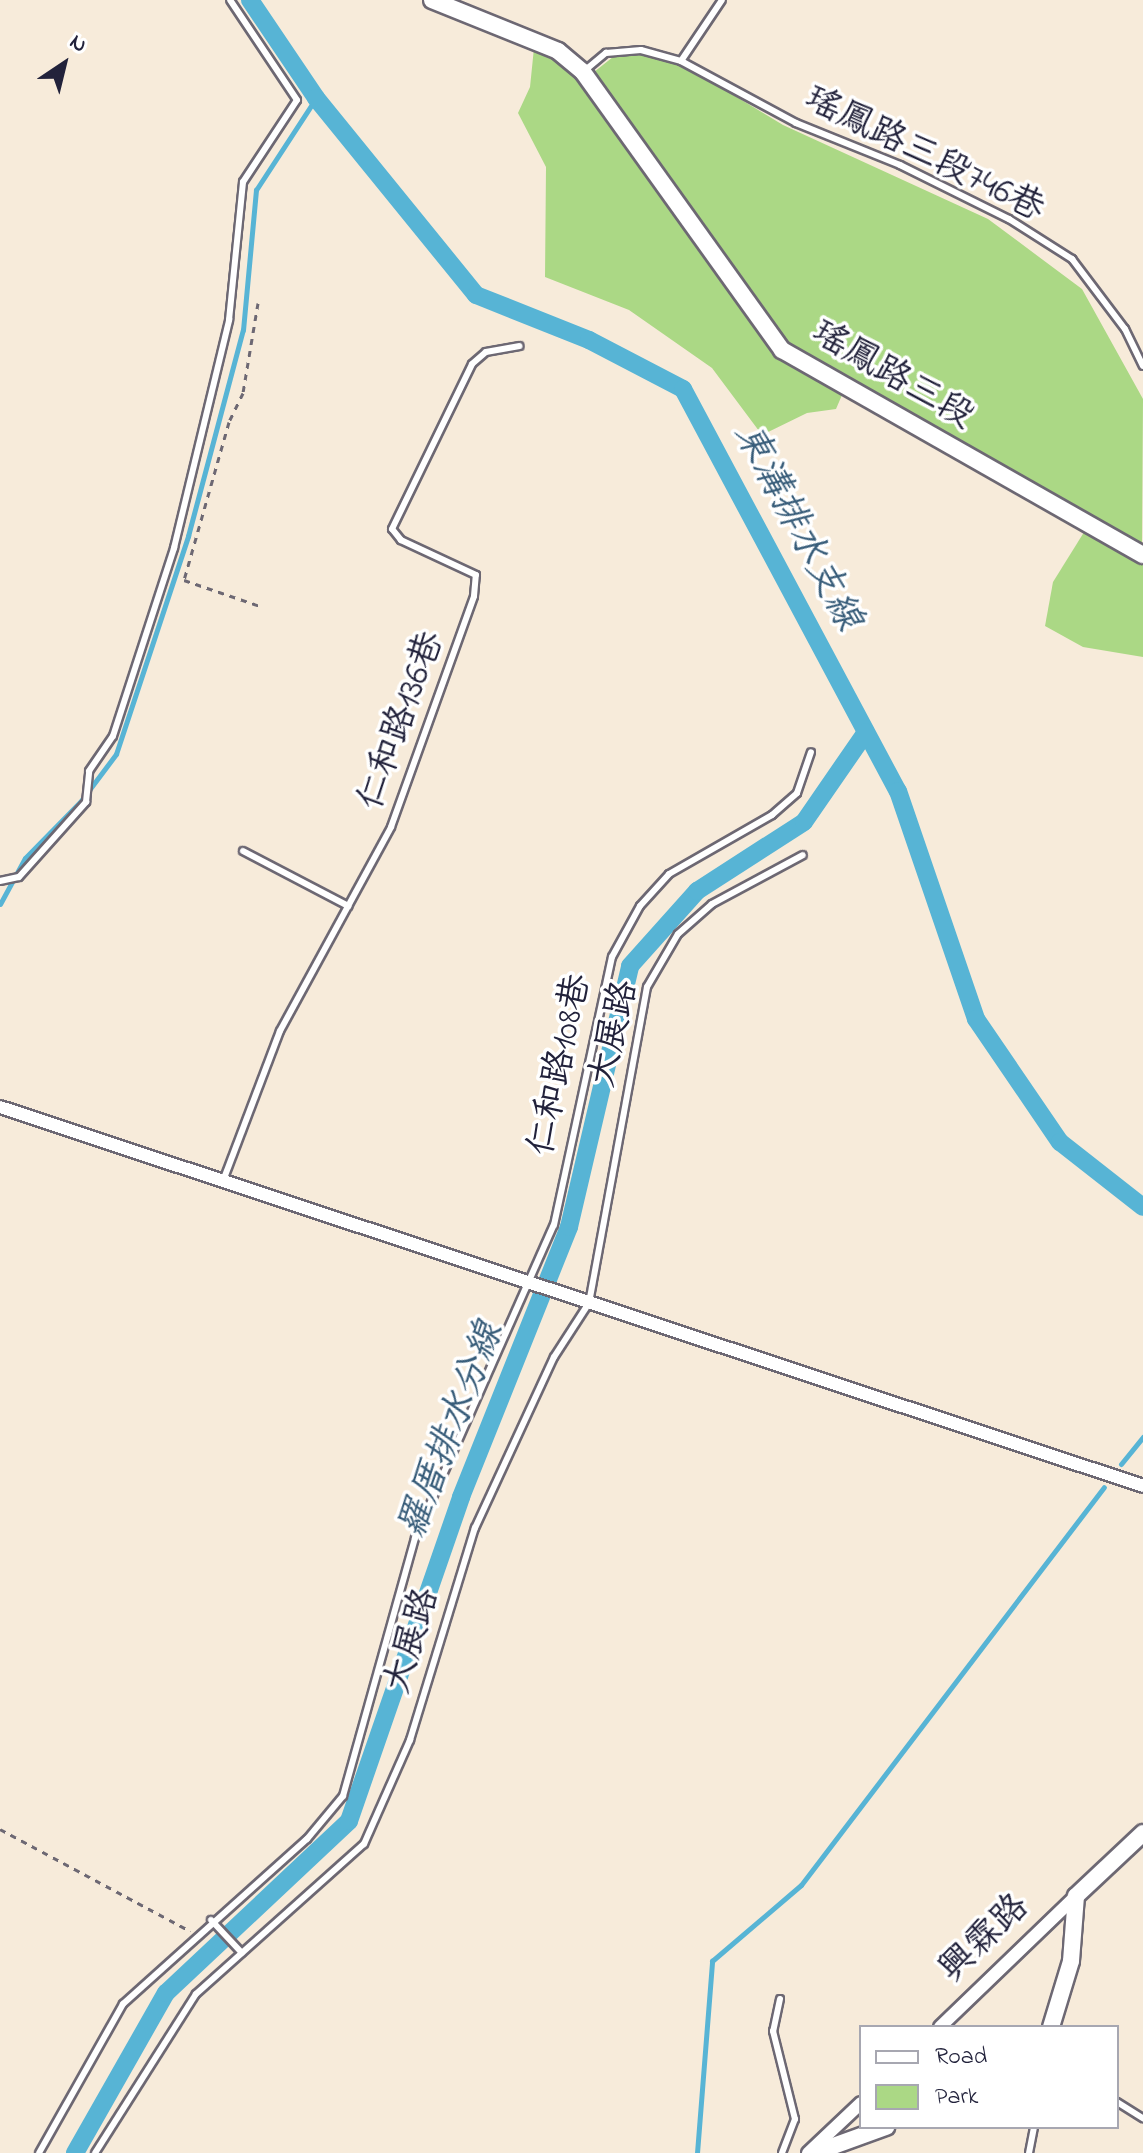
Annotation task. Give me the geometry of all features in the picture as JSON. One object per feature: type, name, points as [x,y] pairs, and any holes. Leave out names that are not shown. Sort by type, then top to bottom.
[{"type":"street","name":"瑤鳳路三段","points":[[432,0],[558,51],[583,72],[782,350],[1143,555]]},
{"type":"street","points":[[0,1107],[584,1302],[763,1356],[1143,1486]]},
{"type":"street","name":"興霖路","points":[[942,2025],[1143,1833]]},
{"type":"street","name":"興霖路","points":[[1052,2025],[1071,1961],[1076,1896]]},
{"type":"street","points":[[811,2153],[859,2105]]},
{"type":"street","points":[[811,2153],[880,2129]]},
{"type":"lane","points":[[0,881],[19,877],[86,802],[89,771],[113,736],[174,548],[229,320],[243,182],[297,100],[230,0]]},
{"type":"lane","points":[[681,61],[722,0]]},
{"type":"lane","name":"瑤鳳路三段746巷","points":[[583,72],[606,53],[641,50],[681,61],[796,123],[900,165],[1009,219],[1072,259],[1125,329],[1143,366]]},
{"type":"lane","name":"仁和路136巷","points":[[223,1181],[280,1031],[391,827],[474,596],[476,575],[401,540],[392,529],[472,364],[486,352],[519,346]]},
{"type":"lane","name":"仁和路108巷","points":[[39,2153],[123,2004],[211,1920],[307,1839],[343,1796],[415,1538],[554,1225],[612,957],[640,906],[669,874],[772,815],[797,793],[811,752]]},
{"type":"lane","points":[[243,851],[348,906]]},
{"type":"lane","name":"大展路","points":[[95,2153],[196,1994],[364,1844],[410,1740],[475,1528],[554,1357],[584,1302],[647,987],[678,934],[712,904],[803,855]]},
{"type":"lane","points":[[211,1920],[242,1953]]},
{"type":"lane","points":[[780,1999],[773,2031],[795,2119],[782,2153]]},
{"type":"lane","points":[[1119,2103],[1143,2118]]},
{"type":"lane","points":[[1029,2153],[1034,2129]]},
{"type":"path","points":[[258,303],[243,393],[229,422],[184,580],[260,606]]},
{"type":"path","points":[[0,1829],[197,1934]]},
{"type":"green space","points":[[534,48],[577,75],[609,113],[711,265],[778,353],[842,395],[836,409],[807,413],[762,435],[712,368],[629,310],[545,277],[546,167],[518,113],[530,87]]},
{"type":"green space","points":[[640,53],[682,64],[783,125],[988,219],[1082,289],[1143,399],[1142,544],[800,353],[776,333],[594,72],[613,57]]},
{"type":"green space","points":[[1086,529],[1143,561],[1143,657],[1083,647],[1045,626],[1053,582]]},
{"type":"waterway","name":"東溝排水支線","points":[[250,0],[316,98],[476,295],[589,340],[683,389],[898,791],[976,1019],[1060,1142],[1143,1207]]},
{"type":"waterway","points":[[0,904],[25,858],[80,802],[116,754],[188,536],[243,330],[256,190],[316,98]]},
{"type":"waterway","name":"羅厝排水分線","points":[[75,2153],[166,1993],[349,1821],[461,1497],[569,1227],[630,966],[697,891],[804,822],[866,732]]},
{"type":"waterway","points":[[1121,1464],[1143,1437]]},
{"type":"waterway","points":[[697,2153],[712,1961],[801,1885],[1104,1487]]}]
